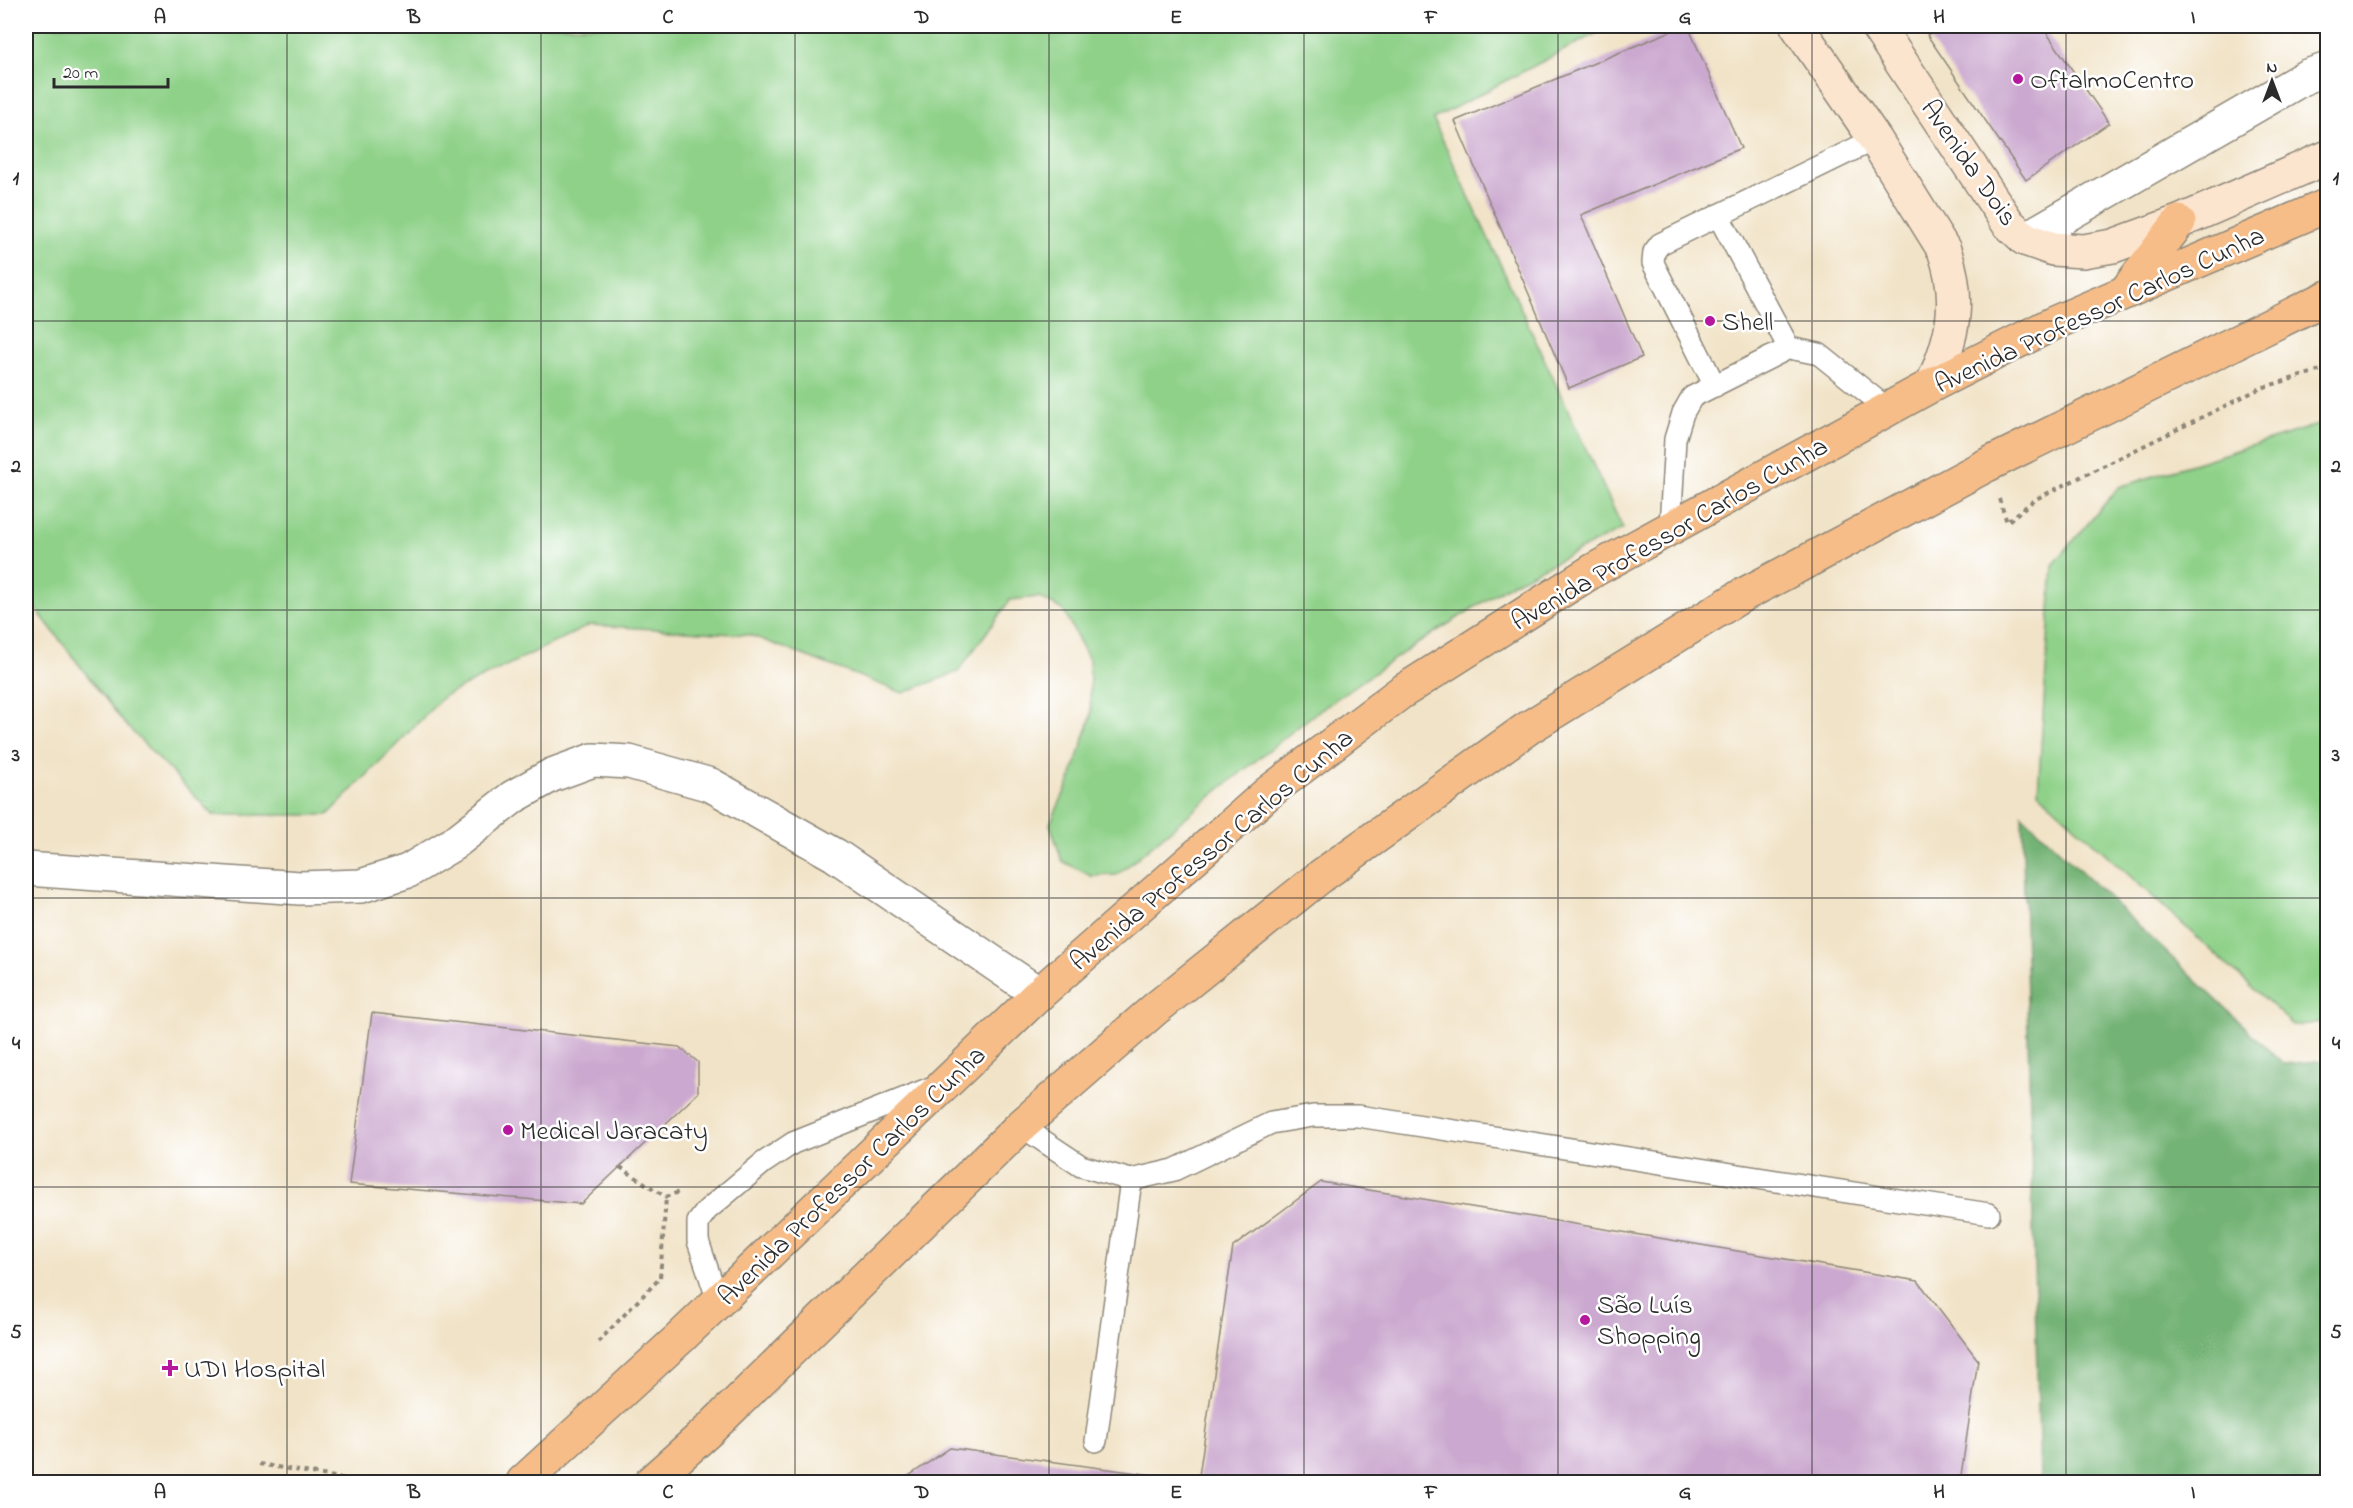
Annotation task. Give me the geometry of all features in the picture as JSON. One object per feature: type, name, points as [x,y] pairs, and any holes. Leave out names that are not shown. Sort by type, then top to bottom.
[{"type":"main road","points":[[1797,26],[1875,139],[1944,250],[1951,270],[1954,297],[1953,323],[1947,352],[1932,385]]},
{"type":"main road","name":"Avenida Dois","points":[[1877,26],[2008,223],[2025,239],[2053,249],[2083,251],[2113,246],[2179,222],[2328,157]]},
{"type":"main road","name":"Avenida Professor Carlos Cunha","points":[[524,1482],[718,1301],[1039,994],[1269,792],[1400,693],[1594,570],[1932,385],[2054,323],[2328,205]]},
{"type":"main road","points":[[2124,292],[2179,222]]},
{"type":"main road","points":[[651,1482],[708,1431],[1021,1126],[1155,1009],[1321,876],[1528,728],[1741,596],[1988,465],[2328,297]]},
{"type":"main road","points":[[2223,349],[2328,323]]},
{"type":"street","points":[[2025,239],[2321,77]]},
{"type":"street","points":[[26,869],[300,888],[361,886],[408,871],[453,844],[513,797],[552,776],[593,760],[629,762],[711,785],[817,845],[1039,994]]},
{"type":"lane","points":[[1715,386],[1653,263],[1654,252],[1660,244],[1875,139]]},
{"type":"lane","points":[[1718,215],[1789,348]]},
{"type":"lane","points":[[1670,528],[1675,439],[1692,397],[1789,348],[1819,354],[1889,410]]},
{"type":"lane","points":[[718,1301],[698,1241],[698,1222],[707,1210],[763,1163],[793,1143],[950,1080]]},
{"type":"lane","points":[[1021,1126],[1081,1166],[1131,1180],[1174,1170],[1271,1123],[1313,1116],[1358,1116],[1989,1214]]},
{"type":"lane","points":[[1096,1441],[1131,1180]]},
{"type":"path","points":[[1988,465],[2007,522],[2034,501],[2261,388],[2328,368]]},
{"type":"path","points":[[598,1342],[660,1278],[666,1197]]},
{"type":"path","points":[[259,1464],[346,1479]]},
{"type":"green space","points":[[26,26],[1610,26],[1433,119],[1623,529],[1514,582],[1406,651],[1313,715],[1117,875],[1091,876],[1062,861],[1050,824],[1071,778],[1091,717],[1089,660],[1063,610],[1039,597],[1010,600],[958,672],[903,693],[750,635],[590,625],[444,696],[328,815],[213,815],[124,723],[26,596]]},
{"type":"green space","points":[[2327,422],[2327,1023],[2293,1025],[2038,792],[2053,565],[2119,487]]},
{"type":"green space","points":[[2022,815],[2284,1064],[2327,1060],[2327,1482],[2040,1482]]},
{"type":"building","points":[[1683,26],[1688,26],[1741,148],[1581,215],[1642,357],[1569,388],[1455,121]]},
{"type":"building","name":"OftalmoCentro","points":[[1941,26],[2042,26],[2109,123],[2026,180],[1927,35]]},
{"type":"building","name":"Medical Jaracaty","points":[[372,1013],[679,1047],[698,1062],[698,1093],[581,1204],[349,1184]]},
{"type":"building","name":"São Luís Shopping","points":[[1321,1182],[1918,1281],[1978,1360],[1960,1482],[1198,1482],[1233,1247]]},
{"type":"building","points":[[950,1448],[1198,1481],[900,1482]]},
{"type":"place","name":"OftalmoCentro","points":[[2018,79]]},
{"type":"place","name":"Shell","points":[[1710,321]]},
{"type":"place","name":"Medical Jaracaty","points":[[508,1130]]},
{"type":"place","name":"São Luís Shopping","points":[[1585,1320]]},
{"type":"place","name":"UDI Hospital","points":[[170,1368]]}]
